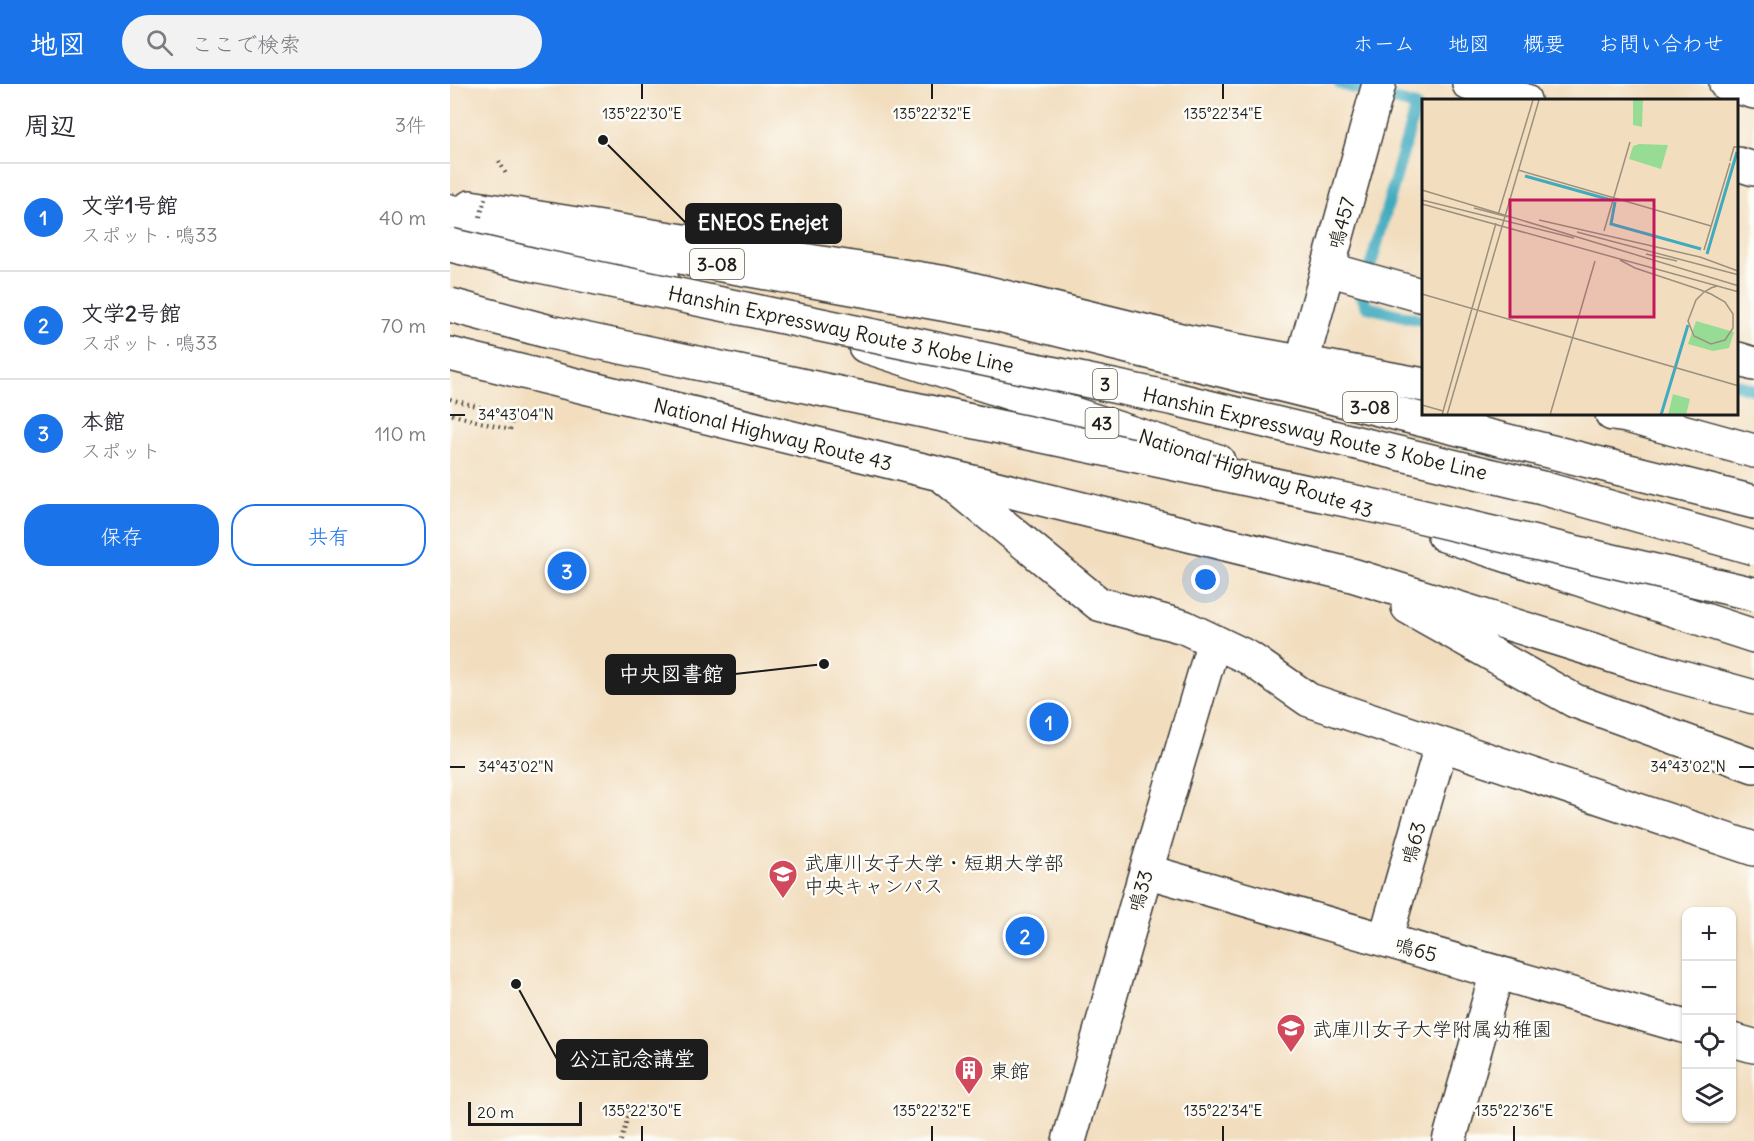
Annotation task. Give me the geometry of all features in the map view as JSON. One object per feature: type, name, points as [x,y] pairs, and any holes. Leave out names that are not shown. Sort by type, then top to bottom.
[{"type":"main road","points":[[1469,84],[1521,99]]},
{"type":"main road","points":[[1726,84],[1754,92]]},
{"type":"main road","name":"鳴457","points":[[1302,362],[1351,276],[1376,96]]},
{"type":"main road","points":[[1739,165],[1754,169]]},
{"type":"main road","points":[[450,207],[947,283],[1185,341],[1422,385]]},
{"type":"main road","name":"3-08","points":[[450,207],[694,260],[987,312],[1754,502]]},
{"type":"main road","name":"National Highway Route 43","points":[[450,207],[1754,636]]},
{"type":"main road","name":"Hanshin Expressway Route 3 Kobe Line","points":[[450,245],[546,268],[1175,399],[1542,488],[1754,548]]},
{"type":"main road","points":[[1351,276],[1422,295]]},
{"type":"main road","points":[[450,305],[550,332],[1409,513],[1754,594]]},
{"type":"main road","name":"National Highway Route 43","points":[[450,354],[1352,575],[1664,672],[1754,697]]},
{"type":"main road","points":[[1739,360],[1754,364]]},
{"type":"main road","points":[[1628,416],[1754,452]]},
{"type":"main road","points":[[943,476],[1100,604],[1184,627],[1249,658],[1309,700],[1754,849]]},
{"type":"main road","points":[[1543,567],[1754,621]]},
{"type":"main road","points":[[1352,575],[1575,701],[1754,766]]},
{"type":"main road","name":"鳴33","points":[[1069,1141],[1214,641]]},
{"type":"main road","points":[[1664,672],[1754,708]]},
{"type":"main road","name":"鳴63","points":[[1385,940],[1441,746]]},
{"type":"main road","name":"鳴65","points":[[1146,871],[1682,1026]]},
{"type":"main road","points":[[1449,1141],[1497,972]]},
{"type":"main road","points":[[1736,1041],[1754,1046]]},
{"type":"path","points":[[450,399],[513,416],[510,430],[450,414]]},
{"type":"path","points":[[621,1141],[631,1106]]},
{"type":"waterway","points":[[1340,84],[1416,106],[1362,296],[1367,307],[1422,321]]},
{"type":"waterway","points":[[1739,385],[1754,390]]},
{"type":"place","name":"ENEOS Enejet","points":[[603,140]]},
{"type":"place","name":"本館","points":[[567,571]]},
{"type":"place","name":"中央図書館","points":[[824,664]]},
{"type":"place","name":"文学1号館","points":[[1049,722]]},
{"type":"place","name":"武庫川女子大学・短期大学部 中央キャンパス","points":[[783,900]]},
{"type":"place","name":"文学2号館","points":[[1025,936]]},
{"type":"place","name":"公江記念講堂","points":[[516,984]]},
{"type":"place","name":"武庫川女子大学附属幼稚園","points":[[1291,1054]]},
{"type":"place","name":"東館","points":[[969,1096]]}]
